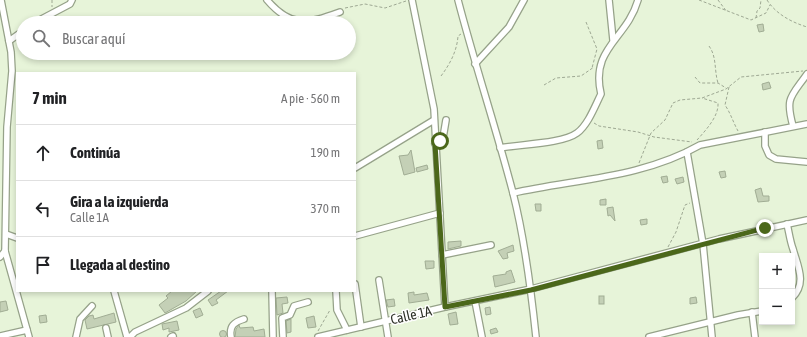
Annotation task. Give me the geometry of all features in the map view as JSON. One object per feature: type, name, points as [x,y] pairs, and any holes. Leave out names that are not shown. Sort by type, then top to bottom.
[{"type":"street","points":[[1,0],[9,41],[12,71],[7,145],[5,251],[16,290]]},
{"type":"street","points":[[47,16],[70,4],[72,0]]},
{"type":"street","points":[[266,0],[284,16]]},
{"type":"street","points":[[412,0],[428,74],[434,120],[445,307]]},
{"type":"street","points":[[458,0],[512,193],[531,290],[536,337]]},
{"type":"street","points":[[475,64],[509,27],[524,0]]},
{"type":"street","points":[[609,0],[613,40]]},
{"type":"street","points":[[500,148],[553,141],[570,136],[580,130],[602,94],[599,82],[599,69],[613,40],[627,25],[634,13],[638,0]]},
{"type":"street","points":[[330,16],[340,12]]},
{"type":"street","points":[[9,41],[16,36]]},
{"type":"street","points":[[793,126],[788,103],[807,74]]},
{"type":"street","points":[[356,167],[434,120]]},
{"type":"street","points":[[435,144],[443,138],[446,120]]},
{"type":"street","points":[[512,193],[636,171],[687,152],[700,145],[739,136],[807,124]]},
{"type":"street","points":[[765,132],[765,146],[769,156],[776,159],[807,162]]},
{"type":"street","points":[[0,143],[7,145]]},
{"type":"street","points":[[687,152],[703,244],[712,322],[712,337]]},
{"type":"street","points":[[356,236],[440,213]]},
{"type":"street","name":"Calle 1A","points":[[318,336],[445,307],[531,290],[703,244],[807,220]]},
{"type":"street","points":[[787,224],[802,274],[801,287],[795,294]]},
{"type":"street","points":[[6,234],[16,238]]},
{"type":"street","points":[[442,255],[491,245]]},
{"type":"street","points":[[0,257],[5,251]]},
{"type":"street","points":[[378,280],[388,337]]},
{"type":"street","points":[[356,291],[361,327]]},
{"type":"street","points":[[16,292],[29,337]]},
{"type":"street","points":[[114,292],[127,337]]},
{"type":"street","points":[[130,337],[186,308],[207,292]]},
{"type":"street","points":[[272,292],[273,337]]},
{"type":"street","points":[[336,292],[336,304],[340,318],[347,330]]},
{"type":"street","points":[[476,301],[482,337]]},
{"type":"street","points":[[283,337],[282,318],[290,315],[294,306],[308,302]]},
{"type":"street","points":[[76,337],[80,319],[92,306]]},
{"type":"street","points":[[649,337],[759,311]]},
{"type":"street","points":[[752,312],[756,337]]},
{"type":"street","points":[[231,337],[230,329],[232,325],[244,319]]},
{"type":"street","points":[[106,328],[108,337]]},
{"type":"street","points":[[0,336],[27,330]]},
{"type":"path","points":[[340,12],[347,7],[365,4],[385,8],[409,0]]},
{"type":"path","points":[[699,0],[727,12],[733,12],[739,17],[751,20],[766,13],[770,5]]},
{"type":"path","points":[[718,0],[727,12]]},
{"type":"path","points":[[756,18],[761,0]]},
{"type":"path","points":[[767,0],[775,12],[797,24],[807,27]]},
{"type":"path","points":[[544,85],[556,78],[581,76],[592,68],[597,49],[586,22]]},
{"type":"path","points":[[441,76],[458,45],[458,36],[466,29]]},
{"type":"path","points":[[709,46],[714,52],[715,72],[718,83]]},
{"type":"path","points":[[592,68],[599,69]]},
{"type":"path","points":[[636,171],[651,133],[665,120],[674,103],[680,100],[702,98],[726,89],[741,77],[807,70]]},
{"type":"path","points":[[695,77],[700,83],[718,83],[726,89]]},
{"type":"path","points":[[729,86],[726,105],[732,115],[733,122],[739,136]]},
{"type":"path","points":[[589,116],[599,126],[695,143],[706,131],[712,119],[717,115],[718,109],[718,103],[702,98]]},
{"type":"path","points":[[664,254],[676,232],[684,205],[696,200]]},
{"type":"path","points":[[318,336],[329,311],[336,304]]},
{"type":"building","points":[[763,24],[764,31],[759,32],[757,25]]},
{"type":"building","points":[[769,82],[771,88],[763,90],[762,84]]},
{"type":"building","points":[[602,140],[603,148],[598,149],[597,141]]},
{"type":"building","points":[[411,150],[415,172],[404,175],[399,156],[408,155]]},
{"type":"building","points":[[427,165],[428,169],[417,172],[416,168]]},
{"type":"building","points":[[725,171],[726,177],[721,178],[719,172]]},
{"type":"building","points":[[667,176],[668,182],[663,183],[661,177]]},
{"type":"building","points":[[683,177],[684,182],[677,184],[675,179]]},
{"type":"building","points":[[761,188],[763,196],[769,196],[769,201],[758,202],[755,190]]},
{"type":"building","points":[[606,199],[606,205],[600,205],[600,200]]},
{"type":"building","points":[[535,204],[541,204],[541,211],[536,211]]},
{"type":"building","points":[[613,207],[615,221],[610,215],[608,216],[607,208]]},
{"type":"building","points":[[647,219],[647,224],[641,225],[640,220]]},
{"type":"building","points":[[461,241],[461,246],[448,249],[448,242]]},
{"type":"building","points":[[513,245],[514,251],[507,253],[508,258],[503,259],[498,251]]},
{"type":"building","points":[[425,261],[434,261],[434,268],[426,269]]},
{"type":"building","points":[[511,270],[515,282],[495,287],[493,276],[506,274],[506,272]]},
{"type":"building","points":[[171,292],[196,292],[186,301],[165,313],[159,305],[168,298],[166,296]]},
{"type":"building","points":[[220,292],[227,292],[216,300],[218,303],[212,306],[208,300]]},
{"type":"building","points":[[414,292],[414,295],[427,293],[429,300],[409,303],[408,293]]},
{"type":"building","points":[[599,296],[604,296],[604,304],[599,304]]},
{"type":"building","points":[[287,297],[288,303],[282,304],[283,313],[277,315],[276,298]]},
{"type":"building","points":[[696,297],[697,303],[690,304],[690,298]]},
{"type":"building","points":[[394,299],[395,306],[388,307],[386,300]]},
{"type":"building","points":[[6,301],[8,310],[0,312],[0,302]]},
{"type":"building","points":[[490,307],[491,314],[486,315],[485,308]]},
{"type":"building","points":[[200,308],[203,315],[196,318],[193,311]]},
{"type":"building","points":[[456,312],[458,324],[450,325],[448,314]]},
{"type":"building","points":[[114,313],[116,322],[87,329],[85,320],[89,316],[93,315],[94,319]]},
{"type":"building","points":[[46,315],[47,322],[40,323],[39,316]]},
{"type":"building","points":[[314,316],[316,327],[308,328],[306,318]]},
{"type":"building","points":[[291,319],[291,332],[287,333],[286,321]]},
{"type":"building","points":[[177,321],[179,330],[169,332],[169,328],[163,330],[162,324]]},
{"type":"building","points":[[239,325],[240,328],[253,327],[254,331],[264,329],[265,337],[235,337],[236,329]]},
{"type":"building","points":[[496,328],[498,332],[491,334],[490,330]]},
{"type":"building","points":[[223,330],[227,334],[223,338],[219,334]]},
{"type":"route","points":[[440,141],[435,144],[445,307],[531,290],[765,228]]}]
